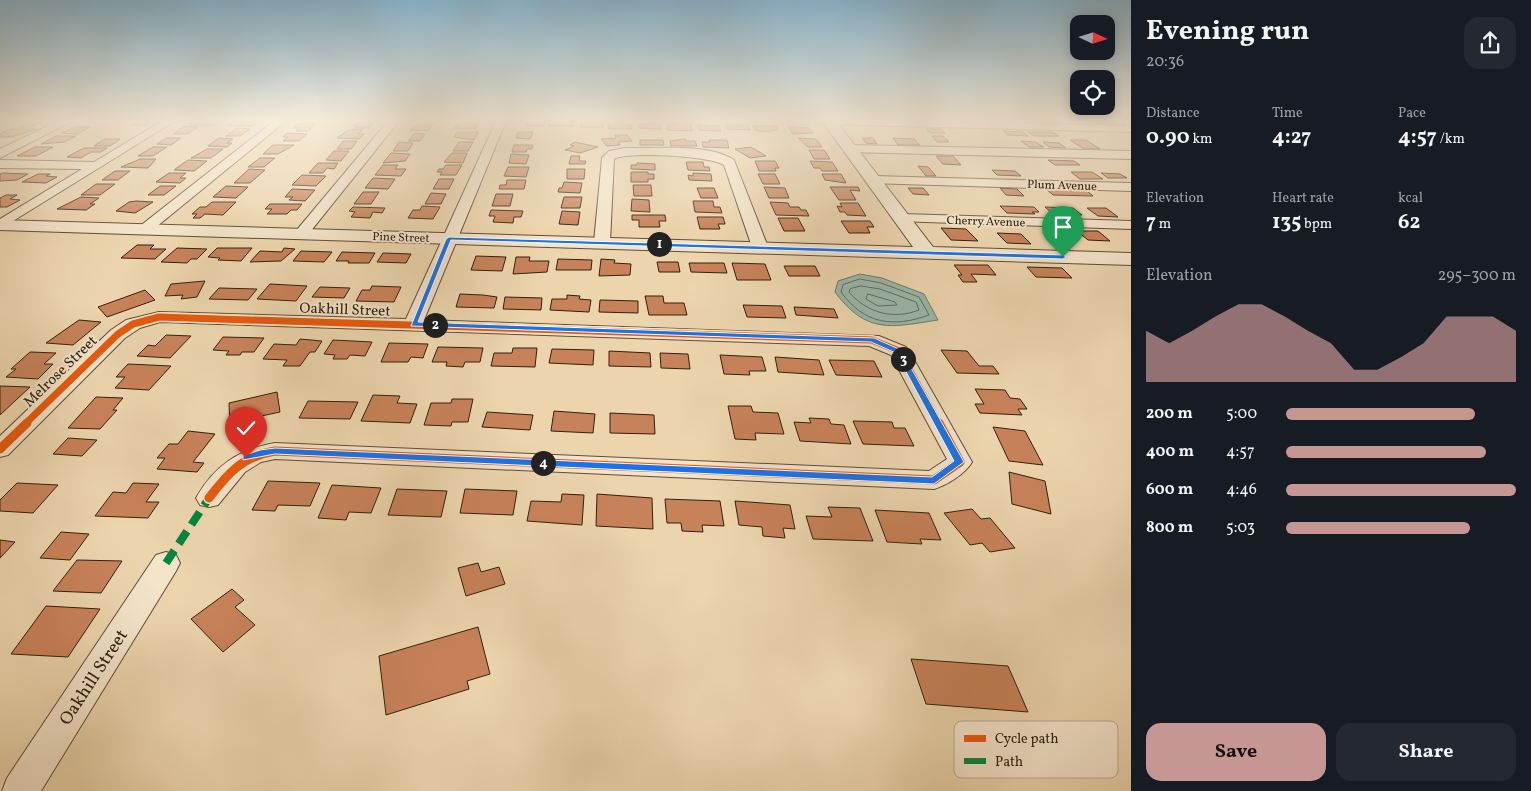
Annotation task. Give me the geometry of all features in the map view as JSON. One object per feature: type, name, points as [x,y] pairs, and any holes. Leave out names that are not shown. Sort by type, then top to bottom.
[{"type":"street","points":[[0,225],[110,158]]},
{"type":"street","points":[[145,229],[234,158]]},
{"type":"street","points":[[301,234],[364,158]]},
{"type":"street","points":[[413,324],[485,158]]},
{"type":"street","points":[[602,242],[608,158]]},
{"type":"street","points":[[725,158],[730,163],[760,248]]},
{"type":"street","points":[[857,158],[927,253]]},
{"type":"street","points":[[0,164],[97,166]]},
{"type":"street","name":"Plum Avenue","points":[[873,180],[1131,187]]},
{"type":"street","name":"Cherry Avenue","points":[[902,218],[1131,225]]},
{"type":"street","name":"Pine Street","points":[[0,225],[1131,259]]},
{"type":"street","name":"Oakhill Street","points":[[144,320],[159,317],[872,340],[898,351],[960,462],[934,480],[275,451],[260,453],[246,458],[230,470],[209,498]]},
{"type":"street","name":"Melrose Street","points":[[0,449],[118,334],[144,320]]},
{"type":"street","name":"Oakhill Street","points":[[20,791],[166,563]]},
{"type":"water","points":[[860,274],[882,278],[924,294],[938,320],[894,326],[870,322],[858,316],[835,292],[838,281]]},
{"type":"building","points":[[260,158],[275,158],[264,167],[248,167]]},
{"type":"building","points":[[328,158],[343,158],[341,161],[326,160]]},
{"type":"building","points":[[387,158],[407,158],[405,161],[383,163]]},
{"type":"building","points":[[448,158],[465,158],[463,163],[444,162]]},
{"type":"building","points":[[510,158],[528,158],[526,164],[509,163]]},
{"type":"building","points":[[571,158],[580,158],[579,161],[586,161],[585,164],[569,164]]},
{"type":"building","points":[[813,158],[830,159],[814,159]]},
{"type":"building","points":[[938,158],[955,158],[961,165],[943,164]]},
{"type":"building","points":[[140,159],[156,159],[148,168],[121,167]]},
{"type":"building","points":[[188,160],[207,161],[194,171],[174,170]]},
{"type":"building","points":[[1048,160],[1074,161],[1080,165],[1055,165]]},
{"type":"building","points":[[755,161],[775,161],[779,168],[775,168],[776,171],[759,171]]},
{"type":"building","points":[[810,161],[832,162],[838,171],[822,171],[820,168],[814,168]]},
{"type":"building","points":[[686,162],[703,162],[704,167],[709,167],[710,171],[688,170]]},
{"type":"building","points":[[318,163],[338,163],[334,169],[327,168],[323,173],[309,173]]},
{"type":"building","points":[[637,163],[655,164],[655,170],[631,169],[631,165],[637,165]]},
{"type":"building","points":[[383,165],[398,165],[395,169],[406,169],[401,176],[375,175]]},
{"type":"building","points":[[446,165],[462,165],[456,175],[440,175],[442,172],[437,172]]},
{"type":"building","points":[[918,166],[928,167],[936,176],[926,176]]},
{"type":"building","points":[[508,167],[529,167],[526,177],[504,176]]},
{"type":"building","points":[[249,169],[265,170],[250,183],[234,183]]},
{"type":"building","points":[[567,169],[585,169],[584,179],[567,179]]},
{"type":"building","points":[[992,170],[1015,171],[1021,176],[997,175]]},
{"type":"building","points":[[115,171],[130,171],[118,180],[102,180]]},
{"type":"building","points":[[631,172],[648,172],[648,174],[654,174],[654,179],[648,179],[648,182],[631,182]]},
{"type":"building","points":[[1071,172],[1092,172],[1103,179],[1080,179]]},
{"type":"building","points":[[169,173],[186,173],[180,178],[186,178],[180,183],[156,182]]},
{"type":"building","points":[[693,173],[711,174],[712,181],[689,180],[688,175],[693,176]]},
{"type":"building","points":[[1101,173],[1120,174],[1127,178],[1108,178]]},
{"type":"building","points":[[0,174],[28,174],[17,180],[0,181]]},
{"type":"building","points":[[38,174],[50,174],[46,176],[57,177],[46,183],[22,182]]},
{"type":"building","points":[[758,174],[775,174],[780,184],[763,184]]},
{"type":"building","points":[[822,174],[841,174],[846,183],[825,180]]},
{"type":"building","points":[[302,175],[326,176],[316,186],[292,185]]},
{"type":"building","points":[[373,178],[395,179],[388,189],[365,188]]},
{"type":"building","points":[[439,179],[454,179],[449,189],[433,189]]},
{"type":"building","points":[[507,180],[526,180],[524,189],[499,189],[500,185],[506,185]]},
{"type":"building","points":[[564,182],[582,183],[580,193],[558,192]]},
{"type":"building","points":[[96,184],[115,184],[100,195],[81,195]]},
{"type":"building","points":[[633,185],[651,185],[652,196],[634,196]]},
{"type":"building","points":[[160,186],[176,186],[164,195],[148,195]]},
{"type":"building","points":[[226,186],[248,187],[236,198],[213,197]]},
{"type":"building","points":[[764,187],[785,188],[789,198],[769,198]]},
{"type":"building","points":[[830,187],[858,187],[860,191],[850,190],[856,200],[839,200]]},
{"type":"building","points":[[697,188],[714,188],[718,198],[701,198]]},
{"type":"building","points":[[908,188],[923,188],[929,195],[913,194]]},
{"type":"building","points":[[1000,188],[1017,189],[1024,196],[1006,195]]},
{"type":"building","points":[[292,189],[315,190],[305,201],[289,200],[293,197],[285,197]]},
{"type":"building","points":[[1046,189],[1086,190],[1093,196],[1053,195]]},
{"type":"building","points":[[363,192],[379,192],[371,204],[354,204]]},
{"type":"building","points":[[431,193],[446,194],[441,204],[425,204]]},
{"type":"building","points":[[496,194],[513,194],[510,206],[492,206]]},
{"type":"building","points":[[6,195],[17,195],[10,199],[20,200],[7,207],[0,207],[0,198]]},
{"type":"building","points":[[81,197],[99,198],[90,204],[95,204],[86,210],[57,209]]},
{"type":"building","points":[[564,197],[582,197],[580,208],[561,208]]},
{"type":"building","points":[[632,199],[649,200],[650,212],[631,211]]},
{"type":"building","points":[[693,201],[713,201],[714,207],[720,207],[722,213],[695,212]]},
{"type":"building","points":[[129,202],[153,202],[135,213],[116,211]]},
{"type":"building","points":[[212,202],[236,202],[223,215],[205,214],[200,218],[193,218],[197,214],[192,214],[200,207],[206,207]]},
{"type":"building","points":[[770,202],[788,203],[790,207],[799,207],[801,210],[806,210],[809,216],[776,215]]},
{"type":"building","points":[[840,203],[858,203],[866,216],[847,215],[845,212],[840,212],[837,206],[842,207]]},
{"type":"building","points":[[270,204],[302,204],[297,210],[291,210],[287,214],[267,214],[272,209],[265,209]]},
{"type":"building","points":[[422,206],[440,207],[433,219],[408,218],[413,210],[420,210]]},
{"type":"building","points":[[1000,206],[1034,207],[1039,212],[1032,212],[1035,214],[1007,213]]},
{"type":"building","points":[[353,207],[385,208],[382,213],[373,212],[370,218],[351,217],[355,212],[349,211]]},
{"type":"building","points":[[1045,207],[1073,208],[1082,215],[1053,214]]},
{"type":"building","points":[[1087,208],[1106,208],[1118,217],[1098,216]]},
{"type":"building","points":[[491,210],[523,211],[521,217],[514,217],[513,223],[493,222],[495,216],[489,216]]},
{"type":"building","points":[[562,211],[580,212],[578,225],[559,224]]},
{"type":"building","points":[[632,215],[665,215],[666,221],[659,221],[660,227],[639,227],[639,220],[632,220]]},
{"type":"building","points":[[697,217],[723,217],[725,224],[718,224],[720,229],[700,229]]},
{"type":"building","points":[[778,218],[798,218],[805,231],[784,231]]},
{"type":"building","points":[[841,221],[870,221],[874,227],[867,227],[870,233],[849,233]]},
{"type":"building","points":[[941,228],[966,229],[978,241],[951,240]]},
{"type":"building","points":[[1077,231],[1098,231],[1110,241],[1088,240]]},
{"type":"building","points":[[997,233],[1021,234],[1031,244],[1007,243]]},
{"type":"building","points":[[137,245],[154,245],[150,249],[166,249],[155,259],[121,258]]},
{"type":"building","points":[[177,248],[207,249],[197,259],[191,259],[187,263],[161,262]]},
{"type":"building","points":[[217,248],[252,248],[241,261],[218,260],[220,258],[208,257]]},
{"type":"building","points":[[284,248],[295,249],[281,261],[250,262],[260,251],[282,252]]},
{"type":"building","points":[[301,251],[332,252],[324,262],[293,261]]},
{"type":"building","points":[[342,252],[375,253],[369,263],[336,261]]},
{"type":"building","points":[[383,253],[411,254],[406,263],[377,262]]},
{"type":"building","points":[[476,256],[506,257],[502,271],[471,270]]},
{"type":"building","points":[[516,257],[530,257],[529,261],[549,261],[547,272],[513,274]]},
{"type":"building","points":[[558,259],[592,260],[591,270],[556,270]]},
{"type":"building","points":[[601,259],[615,260],[614,263],[631,264],[630,275],[599,276]]},
{"type":"building","points":[[657,262],[678,262],[680,272],[659,272]]},
{"type":"building","points":[[689,263],[724,263],[727,273],[691,272]]},
{"type":"building","points":[[732,263],[765,264],[771,280],[737,280]]},
{"type":"building","points":[[954,265],[988,265],[996,275],[971,274],[977,282],[963,282],[958,275],[962,275]]},
{"type":"building","points":[[784,266],[815,266],[820,276],[789,276]]},
{"type":"building","points":[[1027,267],[1062,268],[1072,278],[1036,277]]},
{"type":"building","points":[[205,281],[197,297],[181,299],[183,295],[165,296],[171,284]]},
{"type":"building","points":[[270,284],[307,286],[296,301],[257,299]]},
{"type":"building","points":[[372,286],[401,287],[394,302],[356,301],[362,290],[370,290]]},
{"type":"building","points":[[320,287],[350,288],[344,298],[312,297]]},
{"type":"building","points":[[219,288],[257,289],[248,300],[209,299]]},
{"type":"building","points":[[145,290],[155,300],[107,317],[98,307]]},
{"type":"building","points":[[460,294],[497,297],[494,308],[456,307]]},
{"type":"building","points":[[567,295],[580,296],[579,299],[591,300],[589,312],[550,310],[552,299],[567,299]]},
{"type":"building","points":[[645,296],[663,296],[664,303],[684,303],[687,315],[649,315]]},
{"type":"building","points":[[505,297],[542,298],[541,310],[503,309]]},
{"type":"building","points":[[600,300],[638,301],[638,313],[599,312]]},
{"type":"building","points":[[743,305],[782,306],[786,318],[747,317]]},
{"type":"building","points":[[794,307],[834,309],[838,318],[796,315]]},
{"type":"building","points":[[79,320],[101,322],[73,345],[46,343]]},
{"type":"building","points":[[166,335],[191,336],[170,358],[137,356],[148,345],[155,346]]},
{"type":"building","points":[[223,337],[264,338],[254,352],[226,355],[229,351],[213,350]]},
{"type":"building","points":[[300,339],[322,341],[315,352],[310,352],[300,366],[283,366],[287,360],[263,359],[274,344],[296,345]]},
{"type":"building","points":[[333,340],[372,342],[365,356],[350,355],[347,359],[333,359],[335,355],[324,354]]},
{"type":"building","points":[[389,343],[428,344],[423,358],[411,357],[408,362],[381,362]]},
{"type":"building","points":[[438,347],[483,348],[480,362],[465,362],[463,367],[446,366],[447,362],[432,362]]},
{"type":"building","points":[[513,348],[537,348],[535,367],[491,366],[494,353],[512,353]]},
{"type":"building","points":[[552,349],[594,350],[593,365],[549,363]]},
{"type":"building","points":[[941,350],[967,351],[979,366],[993,366],[999,374],[957,373]]},
{"type":"building","points":[[609,351],[650,353],[651,367],[609,366]]},
{"type":"building","points":[[30,352],[56,353],[44,364],[53,364],[38,379],[6,377],[16,369],[11,369]]},
{"type":"building","points":[[660,353],[688,354],[690,369],[661,368]]},
{"type":"building","points":[[720,355],[762,357],[766,371],[749,371],[750,375],[724,374]]},
{"type":"building","points":[[775,357],[819,360],[824,375],[778,372]]},
{"type":"building","points":[[829,360],[874,361],[882,377],[836,375]]},
{"type":"building","points":[[128,364],[171,366],[149,390],[115,388],[125,377],[116,377]]},
{"type":"building","points":[[0,386],[30,387],[0,415]]},
{"type":"building","points":[[975,389],[1005,390],[1010,398],[1020,399],[1027,409],[1018,409],[1022,415],[980,413],[975,404],[984,404]]},
{"type":"building","points":[[277,392],[280,412],[252,418],[253,425],[230,430],[229,403]]},
{"type":"building","points":[[373,395],[400,396],[397,403],[417,404],[410,423],[361,421]]},
{"type":"building","points":[[96,397],[123,398],[113,410],[117,410],[100,429],[68,428]]},
{"type":"building","points":[[452,399],[473,399],[468,422],[452,422],[451,426],[424,425],[431,403],[451,403]]},
{"type":"building","points":[[308,401],[358,402],[350,419],[299,418]]},
{"type":"building","points":[[728,406],[751,406],[753,412],[778,413],[784,434],[755,433],[756,440],[735,439]]},
{"type":"building","points":[[554,411],[595,414],[593,433],[551,431]]},
{"type":"building","points":[[487,412],[533,415],[530,430],[482,427]]},
{"type":"building","points":[[610,413],[654,415],[655,434],[610,433]]},
{"type":"building","points":[[809,418],[829,419],[831,424],[844,425],[851,444],[800,441],[794,422],[811,423]]},
{"type":"building","points":[[853,421],[892,422],[894,428],[905,428],[914,446],[863,444]]},
{"type":"building","points":[[993,427],[1025,431],[1043,465],[1009,461]]},
{"type":"building","points":[[188,431],[215,434],[193,462],[204,463],[197,472],[157,469],[165,458],[157,458],[169,444],[178,444]]},
{"type":"building","points":[[68,438],[97,440],[82,456],[53,454]]},
{"type":"building","points":[[1009,472],[1045,481],[1051,514],[1012,504]]},
{"type":"building","points":[[268,481],[320,483],[310,506],[278,505],[275,511],[252,510]]},
{"type":"building","points":[[17,483],[58,485],[33,513],[0,511],[0,500]]},
{"type":"building","points":[[133,483],[159,484],[146,502],[159,502],[148,518],[95,516],[113,492],[126,493]]},
{"type":"building","points":[[332,485],[381,488],[371,513],[349,512],[346,520],[318,518]]},
{"type":"building","points":[[397,489],[447,491],[441,517],[388,515]]},
{"type":"building","points":[[465,489],[517,491],[513,515],[460,513]]},
{"type":"building","points":[[562,494],[584,495],[582,525],[527,521],[531,501],[561,502]]},
{"type":"building","points":[[597,494],[652,498],[653,529],[596,526]]},
{"type":"building","points":[[665,499],[720,501],[724,526],[702,525],[703,532],[682,531],[681,523],[667,523]]},
{"type":"building","points":[[735,501],[790,505],[795,529],[783,528],[785,538],[763,536],[762,527],[739,525]]},
{"type":"building","points":[[828,507],[860,508],[873,541],[813,539],[806,516],[832,517]]},
{"type":"building","points":[[972,509],[981,519],[990,518],[1015,548],[990,552],[982,543],[970,545],[944,513]]},
{"type":"building","points":[[875,510],[929,513],[941,540],[920,539],[922,544],[887,542]]},
{"type":"building","points":[[61,532],[89,534],[70,560],[40,558]]},
{"type":"building","points":[[0,540],[15,542],[0,558]]},
{"type":"building","points":[[77,560],[122,561],[101,593],[53,591]]},
{"type":"building","points":[[478,563],[481,572],[499,567],[505,584],[466,596],[458,568]]},
{"type":"building","points":[[232,589],[244,600],[235,607],[255,625],[223,652],[191,619]]},
{"type":"building","points":[[46,606],[100,609],[68,657],[11,654]]},
{"type":"building","points":[[478,627],[490,674],[467,681],[469,689],[386,715],[379,656]]},
{"type":"building","points":[[911,659],[1008,666],[1028,712],[926,704]]},
{"type":"marked path","points":[[166,563],[209,498]]},
{"type":"cycle path","points":[[0,449],[118,334],[133,324],[159,317],[872,340],[899,351],[960,462],[934,480],[275,451],[253,456],[236,466],[209,498]]},
{"type":"route","points":[[246,458],[260,453],[275,451],[934,480],[960,462],[898,351],[872,340],[413,324],[449,239],[1063,257]]}]
